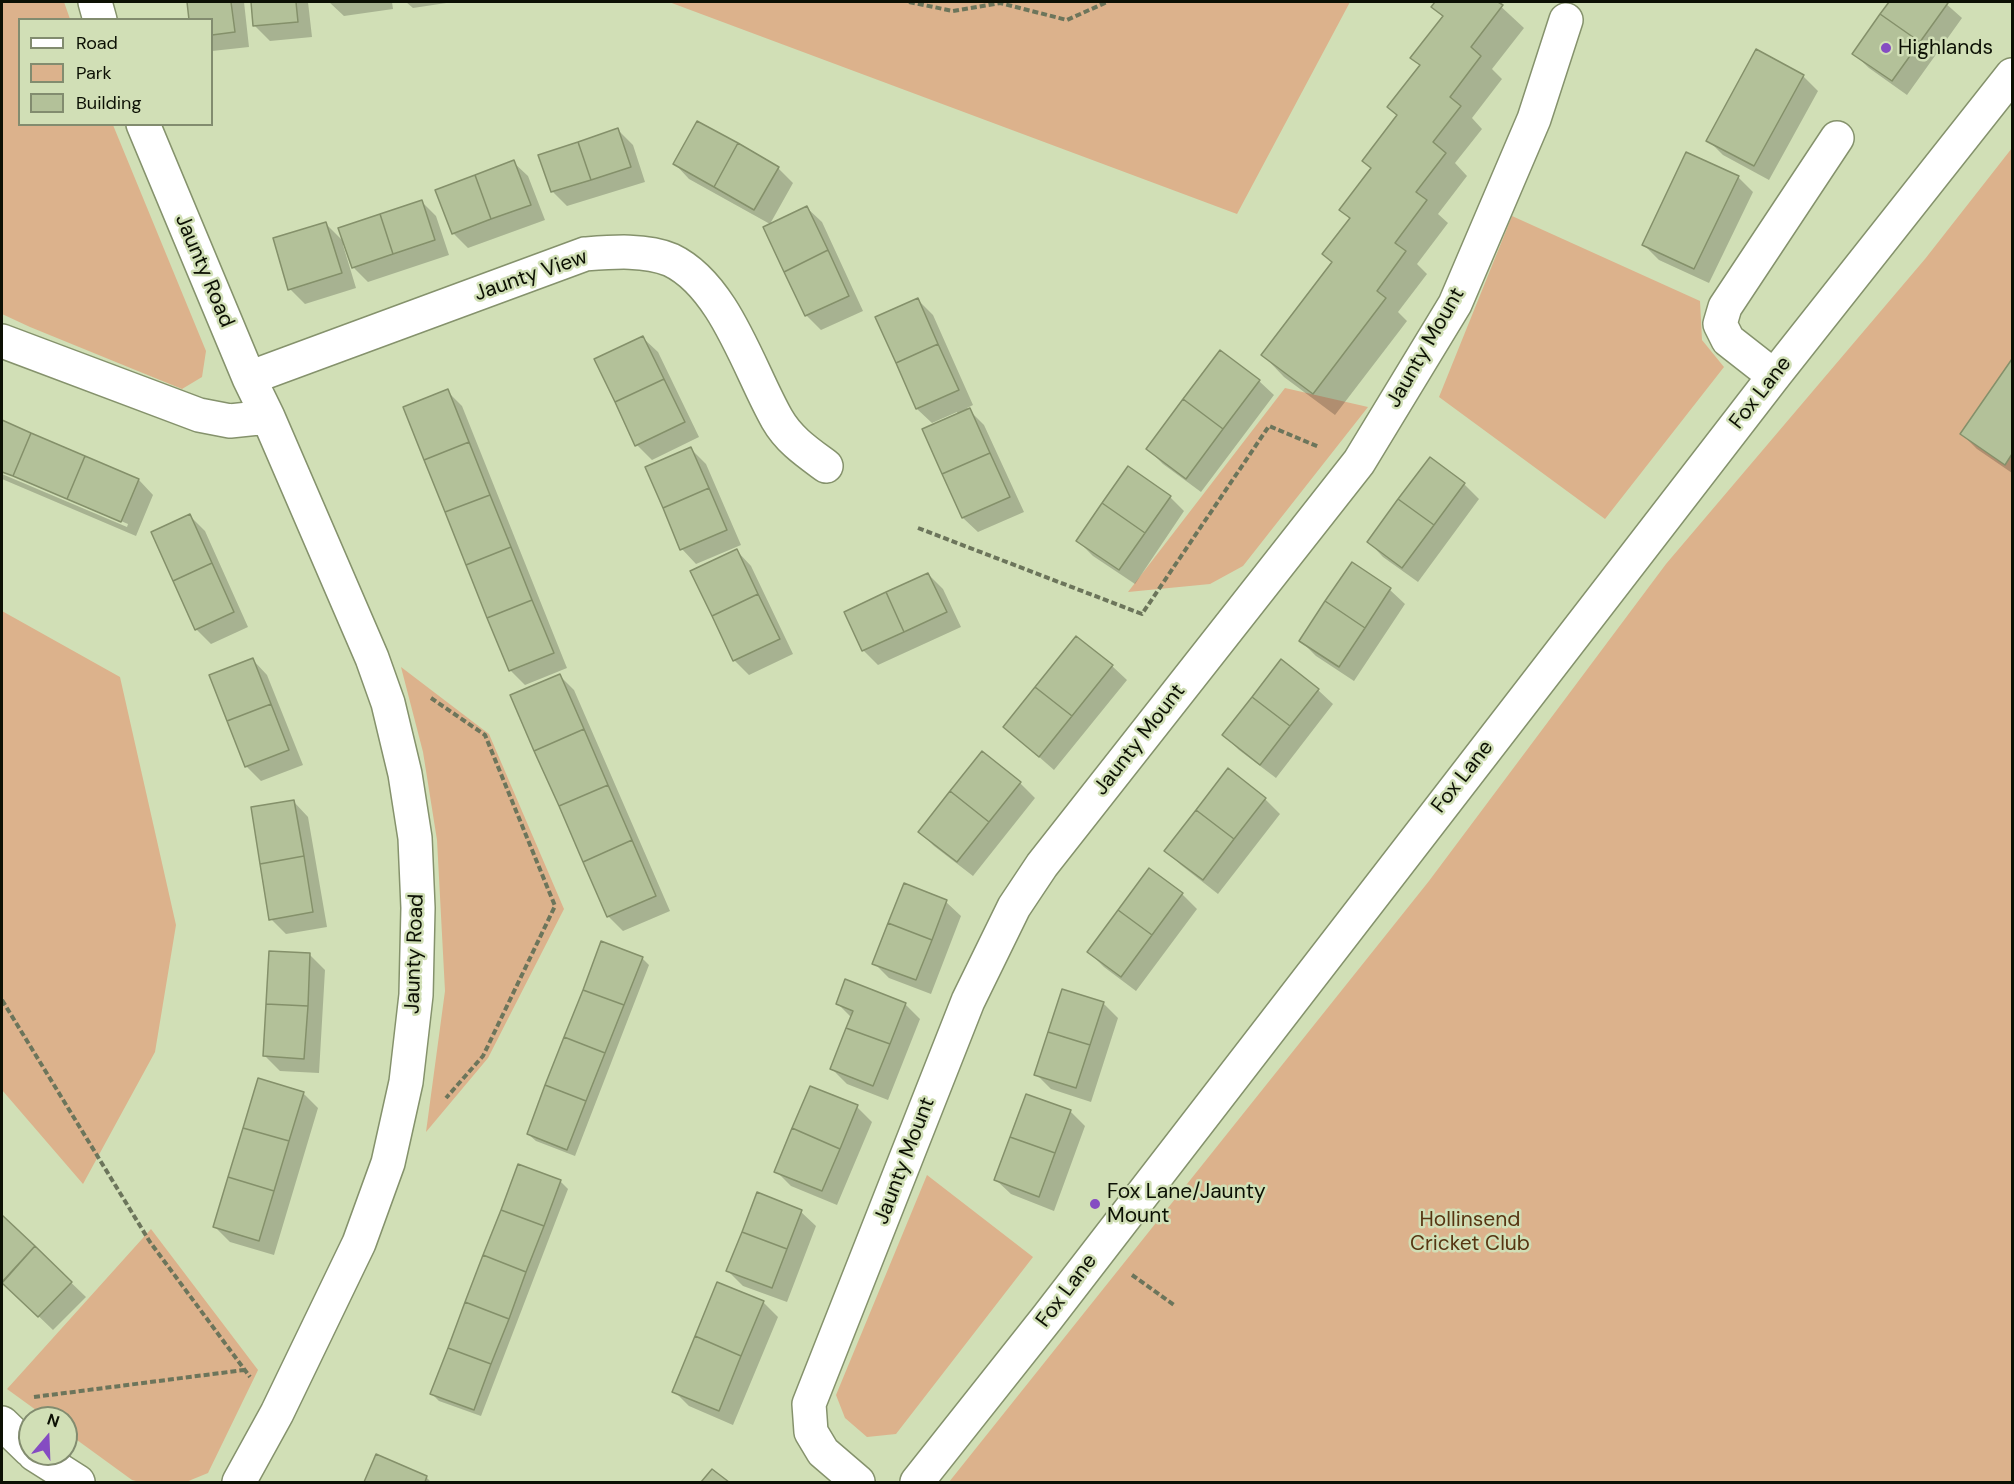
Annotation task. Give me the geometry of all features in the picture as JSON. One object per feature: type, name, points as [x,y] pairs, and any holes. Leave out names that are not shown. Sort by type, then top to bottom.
[{"type":"street","points":[[95,2],[99,18]]},
{"type":"street","name":"Jaunty Mount","points":[[858,1482],[823,1452],[811,1432],[809,1404],[968,1000],[1014,907],[1042,865],[1359,462],[1455,304],[1534,119],[1566,20]]},
{"type":"street","name":"Fox Lane","points":[[917,1482],[1047,1318],[1774,376],[2013,75]]},
{"type":"street","name":"Jaunty Road","points":[[144,126],[249,378],[372,658],[388,703],[405,774],[415,838],[418,908],[416,995],[407,1071],[387,1163],[358,1243],[277,1413],[239,1482]]},
{"type":"street","points":[[1774,376],[1728,340],[1720,324],[1725,307],[1837,138]]},
{"type":"street","name":"Jaunty View","points":[[249,378],[585,254],[631,251],[671,260],[698,279],[720,306],[777,420],[796,444],[826,466]]},
{"type":"street","points":[[2,341],[199,415],[230,420],[268,417]]},
{"type":"street","points":[[2,1423],[18,1438]]},
{"type":"street","points":[[53,1466],[78,1482]]},
{"type":"path","points":[[909,2],[953,11],[1000,2],[1067,20],[1107,2]]},
{"type":"path","points":[[918,528],[1143,614],[1269,426],[1359,462]]},
{"type":"path","points":[[425,694],[485,735],[555,906],[483,1056],[439,1105]]},
{"type":"path","points":[[2,1000],[150,1242],[277,1413]]},
{"type":"path","points":[[1130,1274],[1174,1305]]},
{"type":"path","points":[[33,1397],[245,1370]]},
{"type":"green space","points":[[2,2],[64,2],[70,18],[18,18],[18,126],[113,126],[206,351],[202,377],[182,389],[2,314]]},
{"type":"green space","points":[[669,2],[1350,2],[1237,214]]},
{"type":"green space","name":"Hollinsend Cricket Club","points":[[2012,148],[2012,1482],[949,1482],[1429,881],[1666,564],[1925,259]]},
{"type":"green space","points":[[1512,216],[1700,301],[1702,340],[1724,367],[1605,519],[1439,397]]},
{"type":"green space","points":[[1285,388],[1368,407],[1243,566],[1210,584],[1128,592]]},
{"type":"green space","points":[[2,611],[120,677],[176,925],[155,1052],[83,1184],[2,1090]]},
{"type":"green space","points":[[401,667],[489,734],[564,909],[488,1058],[426,1132],[445,991],[437,840],[423,752]]},
{"type":"green space","points":[[927,1175],[1033,1257],[896,1434],[867,1437],[845,1418],[836,1395]]},
{"type":"green space","points":[[151,1229],[258,1370],[208,1473],[186,1482],[132,1480],[78,1441],[78,1406],[30,1406],[7,1389]]},
{"type":"building","points":[[187,2],[231,2],[235,32],[213,35],[213,18],[189,18]]},
{"type":"building","points":[[251,2],[296,2],[298,22],[253,26]]},
{"type":"building","points":[[1435,2],[1498,2],[1503,5],[1471,47],[1481,56],[1450,97],[1461,106],[1433,142],[1446,153],[1416,192],[1427,200],[1395,243],[1406,251],[1377,291],[1386,298],[1313,394],[1261,355],[1332,262],[1322,254],[1350,218],[1339,210],[1371,168],[1362,161],[1397,115],[1387,107],[1420,65],[1410,58],[1443,16],[1431,7]]},
{"type":"building","points":[[1889,2],[1948,3],[1920,42],[1880,14]]},
{"type":"building","name":"Highlands","points":[[1880,14],[1920,42],[1892,81],[1852,54]]},
{"type":"building","points":[[1756,49],[1804,75],[1754,166],[1706,141]]},
{"type":"building","points":[[697,121],[738,143],[714,187],[673,164]]},
{"type":"building","points":[[618,128],[631,167],[591,180],[578,142]]},
{"type":"building","points":[[578,142],[591,180],[551,192],[538,155]]},
{"type":"building","points":[[738,143],[779,167],[754,210],[714,187]]},
{"type":"building","points":[[1686,152],[1739,176],[1694,269],[1642,245]]},
{"type":"building","points":[[514,160],[531,205],[491,219],[475,175]]},
{"type":"building","points":[[475,175],[491,219],[452,234],[435,190]]},
{"type":"building","points":[[422,200],[435,240],[393,254],[380,214]]},
{"type":"building","points":[[807,206],[828,250],[784,272],[763,227]]},
{"type":"building","points":[[380,214],[393,254],[352,268],[338,228]]},
{"type":"building","points":[[326,222],[342,273],[288,290],[273,238]]},
{"type":"building","points":[[828,250],[849,296],[805,316],[784,272]]},
{"type":"building","points":[[918,298],[938,344],[896,363],[875,317]]},
{"type":"building","points":[[643,336],[664,379],[615,402],[594,359]]},
{"type":"building","points":[[938,344],[959,390],[916,409],[896,363]]},
{"type":"building","points":[[1220,350],[1260,380],[1223,429],[1183,399]]},
{"type":"building","points":[[2012,359],[2012,454],[2005,465],[1960,434]]},
{"type":"building","points":[[664,379],[685,422],[635,446],[615,402]]},
{"type":"building","points":[[448,389],[469,442],[424,460],[403,407]]},
{"type":"building","points":[[1183,399],[1223,429],[1186,479],[1146,449]]},
{"type":"building","points":[[970,408],[990,453],[942,474],[922,429]]},
{"type":"building","points":[[2,420],[31,433],[13,476],[2,472]]},
{"type":"building","points":[[31,433],[85,456],[67,499],[13,476]]},
{"type":"building","points":[[469,442],[490,495],[445,512],[424,460]]},
{"type":"building","points":[[691,447],[709,488],[663,508],[645,467]]},
{"type":"building","points":[[990,453],[1010,497],[962,518],[942,474]]},
{"type":"building","points":[[85,456],[139,479],[121,522],[67,499]]},
{"type":"building","points":[[1430,457],[1465,483],[1434,525],[1398,499]]},
{"type":"building","points":[[1128,466],[1171,496],[1145,533],[1102,503]]},
{"type":"building","points":[[709,488],[727,530],[680,550],[663,508]]},
{"type":"building","points":[[490,495],[511,547],[466,565],[445,512]]},
{"type":"building","points":[[1398,499],[1434,525],[1402,568],[1367,542]]},
{"type":"building","points":[[1102,503],[1145,533],[1119,570],[1076,541]]},
{"type":"building","points":[[190,514],[212,563],[173,581],[151,532]]},
{"type":"building","points":[[511,547],[532,600],[487,618],[466,565]]},
{"type":"building","points":[[737,549],[758,594],[712,616],[690,571]]},
{"type":"building","points":[[1352,562],[1391,588],[1365,628],[1325,601]]},
{"type":"building","points":[[212,563],[234,612],[195,630],[173,581]]},
{"type":"building","points":[[928,573],[947,612],[904,632],[886,592]]},
{"type":"building","points":[[886,592],[904,632],[862,651],[844,612]]},
{"type":"building","points":[[758,594],[780,639],[733,661],[712,616]]},
{"type":"building","points":[[532,600],[554,653],[509,671],[487,618]]},
{"type":"building","points":[[1325,601],[1365,628],[1339,667],[1299,641]]},
{"type":"building","points":[[1076,636],[1113,665],[1072,716],[1035,687]]},
{"type":"building","points":[[253,658],[271,704],[227,721],[209,675]]},
{"type":"building","points":[[1281,659],[1319,689],[1290,726],[1252,697]]},
{"type":"building","points":[[560,674],[584,729],[534,751],[510,695]]},
{"type":"building","points":[[1035,687],[1072,716],[1039,757],[1003,727]]},
{"type":"building","points":[[1252,697],[1290,726],[1260,765],[1222,735]]},
{"type":"building","points":[[271,704],[289,750],[245,767],[227,721]]},
{"type":"building","points":[[584,729],[608,785],[559,806],[534,751]]},
{"type":"building","points":[[982,751],[1021,782],[989,822],[950,791]]},
{"type":"building","points":[[1228,768],[1266,798],[1234,839],[1196,810]]},
{"type":"building","points":[[608,785],[632,840],[583,862],[559,806]]},
{"type":"building","points":[[950,791],[989,822],[957,862],[918,832]]},
{"type":"building","points":[[294,800],[304,856],[260,864],[251,807]]},
{"type":"building","points":[[1196,810],[1234,839],[1203,880],[1164,851]]},
{"type":"building","points":[[632,840],[656,896],[607,917],[583,862]]},
{"type":"building","points":[[304,856],[313,912],[269,920],[260,864]]},
{"type":"building","points":[[1149,868],[1183,893],[1152,935],[1118,910]]},
{"type":"building","points":[[904,883],[947,900],[932,940],[888,923]]},
{"type":"building","points":[[1118,910],[1152,935],[1121,977],[1087,952]]},
{"type":"building","points":[[888,923],[932,940],[916,980],[872,964]]},
{"type":"building","points":[[601,941],[643,957],[624,1005],[583,990]]},
{"type":"building","points":[[269,951],[310,953],[308,1006],[266,1004]]},
{"type":"building","points":[[845,979],[906,1003],[890,1044],[846,1028],[853,1011],[836,1004]]},
{"type":"building","points":[[1062,989],[1104,1002],[1090,1045],[1048,1032]]},
{"type":"building","points":[[583,990],[624,1005],[605,1053],[564,1037]]},
{"type":"building","points":[[266,1004],[308,1006],[304,1059],[263,1056]]},
{"type":"building","points":[[846,1028],[890,1044],[873,1086],[830,1069]]},
{"type":"building","points":[[1048,1032],[1090,1045],[1076,1088],[1034,1075]]},
{"type":"building","points":[[564,1037],[605,1053],[586,1101],[545,1085]]},
{"type":"building","points":[[258,1078],[304,1092],[289,1141],[243,1128]]},
{"type":"building","points":[[545,1085],[586,1101],[567,1150],[527,1134]]},
{"type":"building","points":[[810,1086],[858,1105],[840,1149],[792,1128]]},
{"type":"building","points":[[1026,1094],[1071,1110],[1055,1153],[1010,1137]]},
{"type":"building","points":[[243,1128],[289,1141],[274,1191],[228,1177]]},
{"type":"building","points":[[792,1128],[840,1149],[822,1191],[774,1172]]},
{"type":"building","points":[[1010,1137],[1055,1153],[1039,1197],[994,1180]]},
{"type":"building","points":[[518,1164],[561,1180],[544,1226],[501,1210]]},
{"type":"building","points":[[228,1177],[274,1191],[259,1241],[213,1227]]},
{"type":"building","points":[[757,1192],[802,1210],[787,1249],[742,1232]]},
{"type":"building","points":[[501,1210],[544,1226],[526,1272],[483,1255]]},
{"type":"building","points":[[2,1215],[35,1246],[2,1282]]},
{"type":"building","points":[[742,1232],[787,1249],[772,1288],[726,1271]]},
{"type":"building","points":[[35,1246],[72,1282],[38,1317],[2,1283]]},
{"type":"building","points":[[483,1255],[526,1272],[509,1319],[465,1302]]},
{"type":"building","points":[[717,1282],[764,1301],[741,1356],[695,1336]]},
{"type":"building","points":[[465,1302],[509,1319],[491,1364],[448,1348]]},
{"type":"building","points":[[695,1336],[741,1356],[719,1411],[672,1392]]},
{"type":"building","points":[[448,1348],[491,1364],[474,1410],[430,1394]]},
{"type":"building","points":[[376,1454],[427,1476],[425,1482],[364,1482]]},
{"type":"building","points":[[712,1469],[729,1482],[701,1482]]},
{"type":"place","name":"Highlands","points":[[1886,48]]},
{"type":"place","name":"Fox Lane/Jaunty Mount","points":[[1095,1204]]}]
